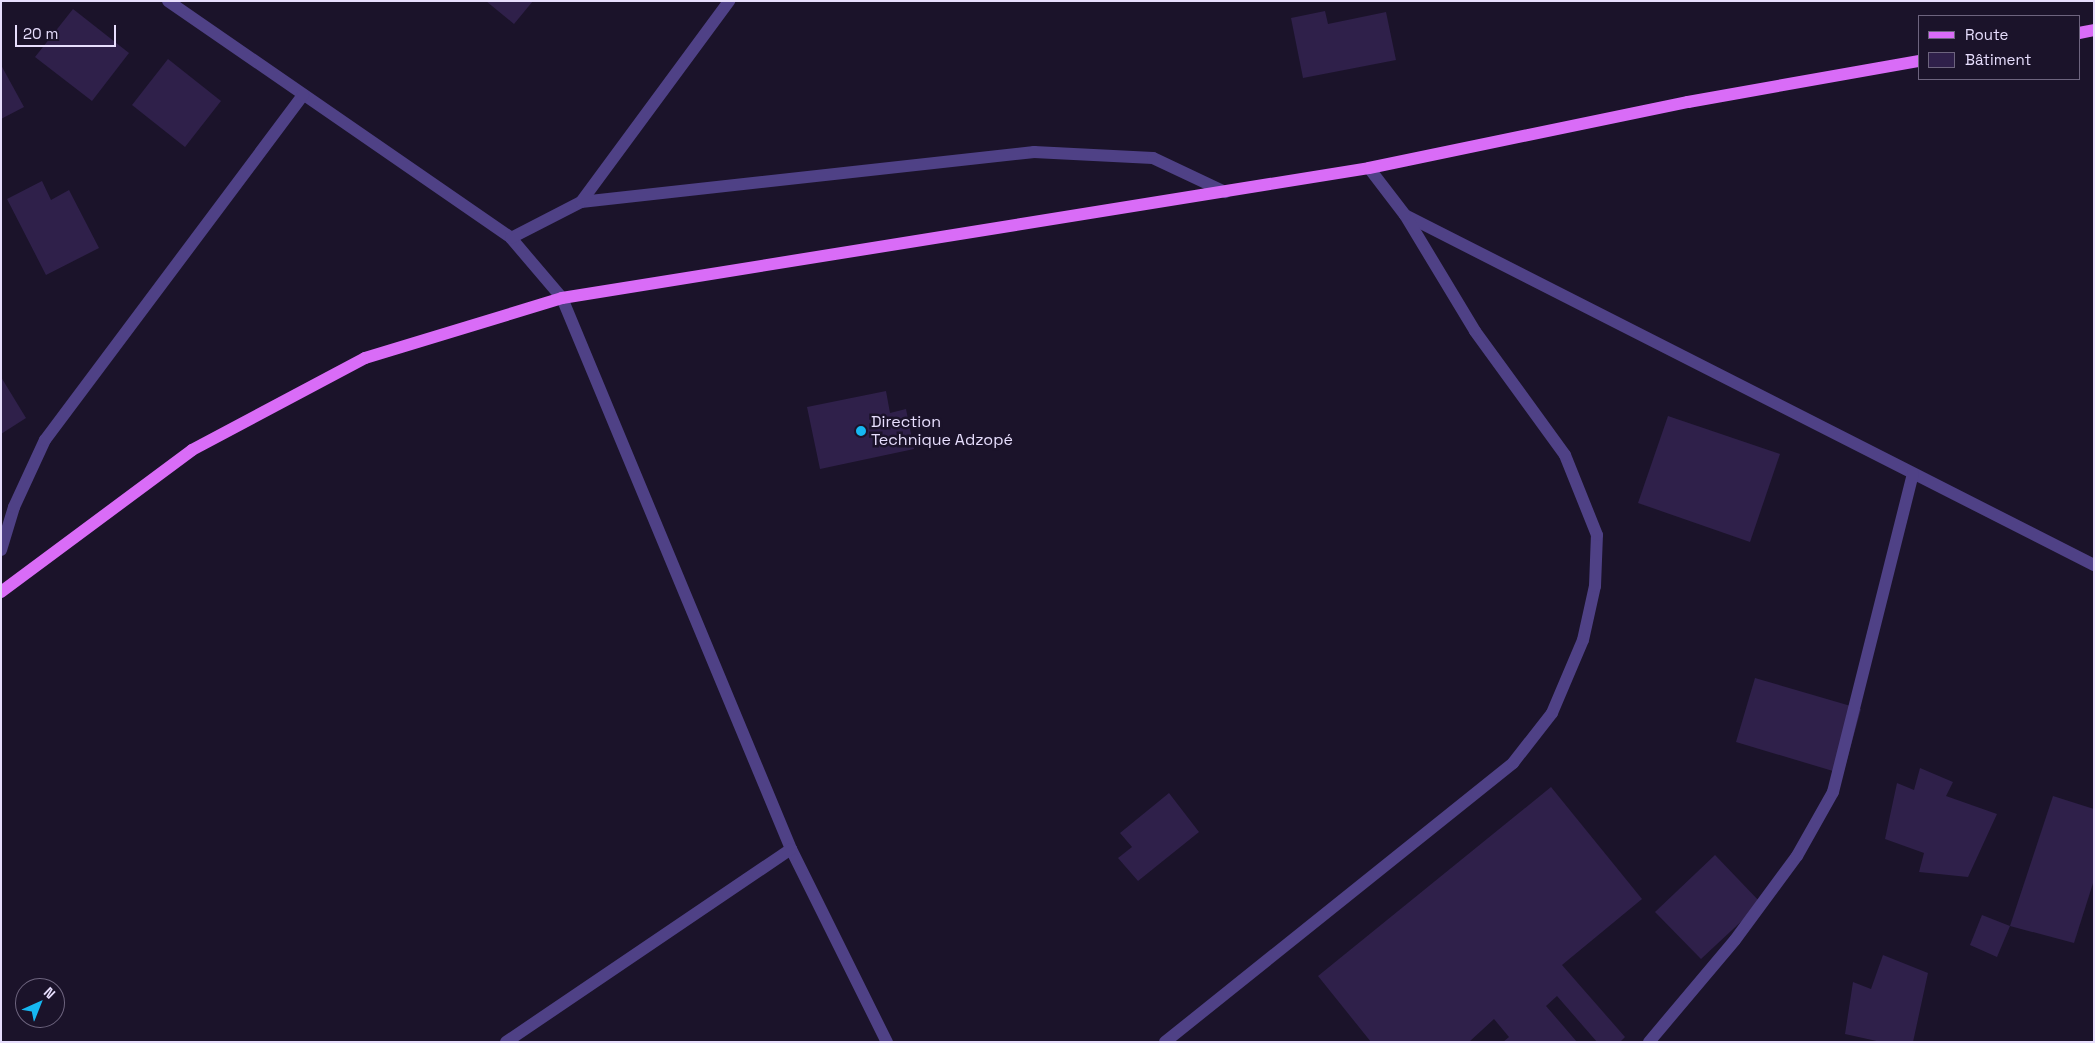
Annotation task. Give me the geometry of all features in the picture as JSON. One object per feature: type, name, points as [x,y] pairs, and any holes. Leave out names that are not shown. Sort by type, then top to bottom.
[{"type":"main road","points":[[2080,33],[2094,30]]},
{"type":"main road","points":[[1,592],[192,450],[365,358],[562,298],[1369,168],[1688,102],[1918,61]]},
{"type":"street","points":[[168,1],[511,238],[562,298],[790,849],[887,1042]]},
{"type":"street","points":[[581,202],[730,1]]},
{"type":"street","points":[[1,550],[14,507],[45,440],[303,95]]},
{"type":"street","points":[[511,238],[581,202],[1034,152],[1152,158],[1225,192]]},
{"type":"street","points":[[1165,1042],[1513,763],[1552,713],[1583,640],[1595,586],[1596,535],[1565,455],[1475,331],[1405,215],[1369,168]]},
{"type":"street","points":[[1405,215],[2094,565]]},
{"type":"street","points":[[1649,1042],[1735,940],[1797,856],[1833,792],[1913,474]]},
{"type":"street","points":[[506,1042],[790,849]]},
{"type":"building","points":[[486,1],[533,1],[514,24]]},
{"type":"building","points":[[73,9],[129,53],[92,101],[35,57]]},
{"type":"building","points":[[1325,11],[1328,24],[1386,12],[1396,60],[1303,78],[1291,18]]},
{"type":"building","points":[[168,59],[221,101],[185,147],[132,105]]},
{"type":"building","points":[[1,65],[24,107],[1,119]]},
{"type":"building","points":[[42,181],[51,200],[69,190],[99,248],[46,275],[7,199]]},
{"type":"building","points":[[1,377],[26,418],[1,434]]},
{"type":"building","name":"Direction Technique Adzopé","points":[[886,391],[890,413],[906,409],[914,449],[820,469],[807,407]]},
{"type":"building","points":[[1668,416],[1780,454],[1750,542],[1638,503]]},
{"type":"building","points":[[1755,678],[1861,709],[1843,774],[1736,742]]},
{"type":"building","points":[[1920,768],[1953,782],[1946,796],[1997,814],[1968,877],[1919,872],[1924,853],[1885,839],[1897,783],[1914,790]]},
{"type":"building","points":[[1551,787],[1642,899],[1562,965],[1625,1037],[1620,1042],[1597,1042],[1557,996],[1546,1006],[1577,1042],[1503,1042],[1509,1037],[1494,1019],[1469,1042],[1371,1042],[1318,976]]},
{"type":"building","points":[[1169,793],[1199,832],[1138,881],[1118,858],[1132,847],[1120,833]]},
{"type":"building","points":[[2053,796],[2094,809],[2094,880],[2074,943],[2010,926]]},
{"type":"building","points":[[1715,855],[1761,903],[1701,959],[1655,912]]},
{"type":"building","points":[[1982,915],[2010,926],[1997,957],[1970,945]]},
{"type":"building","points":[[1883,955],[1928,973],[1913,1042],[1881,1042],[1845,1034],[1853,982],[1871,989]]},
{"type":"place","name":"Direction Technique Adzopé","points":[[861,431]]}]
